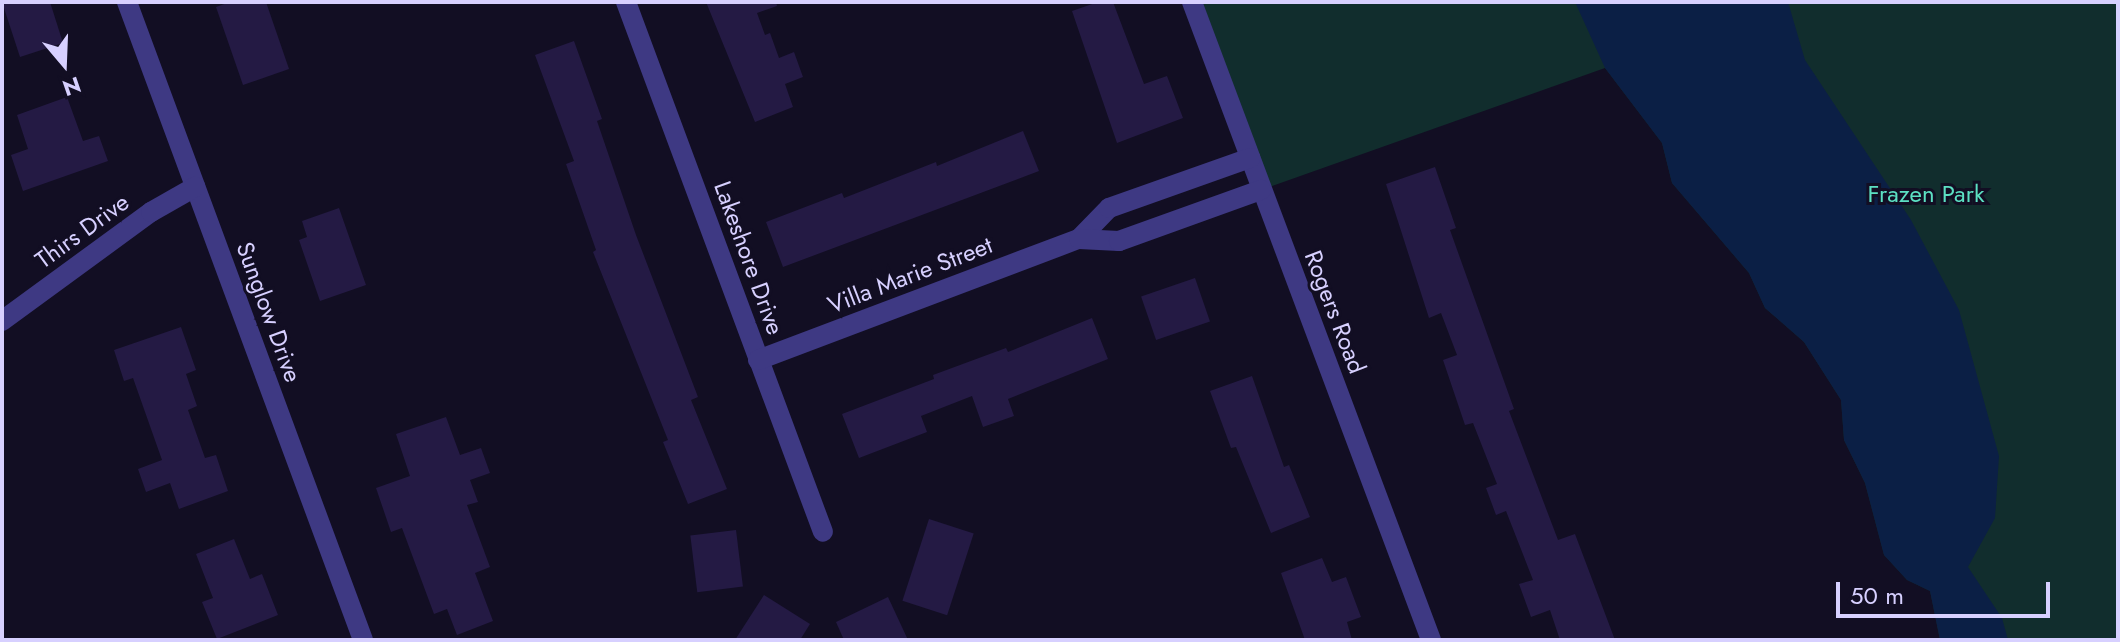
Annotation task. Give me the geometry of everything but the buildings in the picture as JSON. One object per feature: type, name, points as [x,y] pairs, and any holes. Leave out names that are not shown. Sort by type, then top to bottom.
[{"type":"street","name":"Sunglow Drive","points":[[127,2],[363,640]]},
{"type":"street","name":"Lakeshore Drive","points":[[626,2],[823,532]]},
{"type":"street","name":"Rogers Road","points":[[1192,2],[1431,640]]},
{"type":"street","name":"Villa Marie Street","points":[[1079,239],[1109,208],[1250,158]]},
{"type":"street","name":"Thirs Drive","points":[[2,321],[151,212],[195,187]]},
{"type":"street","name":"Villa Marie Street","points":[[758,360],[1079,239],[1119,241],[1261,190]]},
{"type":"green space","name":"Frazen Park","points":[[1192,2],[2118,2],[2118,640],[1940,640],[1930,591],[1907,580],[1884,555],[1865,483],[1844,440],[1841,400],[1804,342],[1765,308],[1749,273],[1672,183],[1662,143],[1605,68],[1261,190]]},
{"type":"water","points":[[1575,2],[1788,2],[1805,60],[1911,220],[1959,310],[1999,456],[1995,518],[1968,567],[2002,618],[2008,640],[1940,640],[1930,591],[1907,580],[1884,555],[1865,483],[1844,440],[1841,400],[1804,342],[1765,308],[1749,273],[1672,183],[1662,143],[1605,68]]}]
